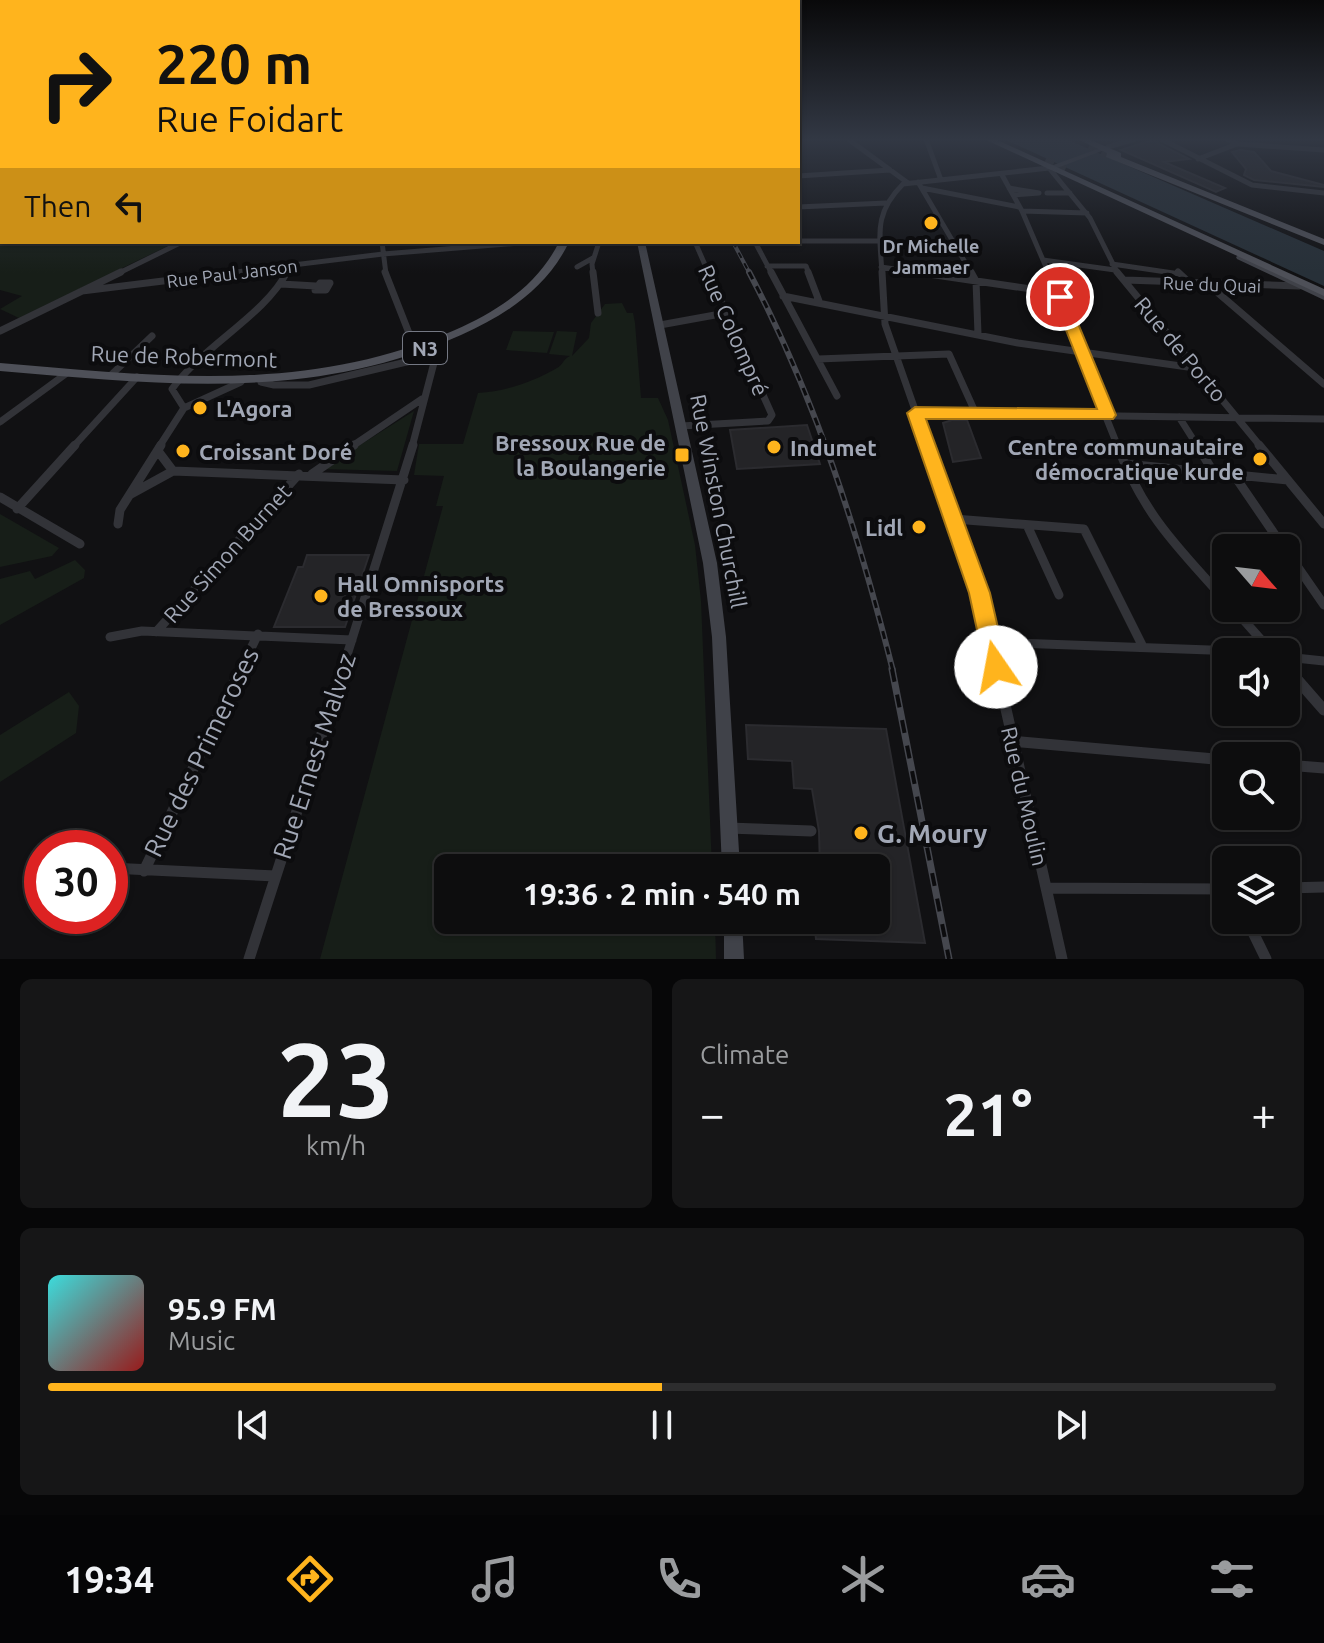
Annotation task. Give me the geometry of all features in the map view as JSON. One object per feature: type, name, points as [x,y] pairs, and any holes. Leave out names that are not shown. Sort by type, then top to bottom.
[{"type":"main road","points":[[1091,184],[1299,286],[1324,295]]},
{"type":"main road","points":[[1091,184],[1203,239]]},
{"type":"main road","points":[[1183,184],[1324,242]]},
{"type":"main road","name":"Rue de Robermont","points":[[0,367],[241,382],[340,372],[416,351],[473,326],[520,296],[550,268],[563,244]]},
{"type":"main road","name":"Rue Winston Churchill","points":[[641,244],[710,563],[719,637],[730,854]]},
{"type":"main road","points":[[1240,257],[1324,295]]},
{"type":"main road","points":[[733,934],[734,959]]},
{"type":"street","points":[[800,207],[886,203],[906,184]]},
{"type":"street","points":[[913,184],[1021,209],[1087,213]]},
{"type":"street","points":[[920,185],[925,184]]},
{"type":"street","points":[[1007,184],[1058,293],[1138,494],[1157,525],[1212,586]]},
{"type":"street","name":"Rue de Porto","points":[[1065,184],[1087,213],[1114,267],[1324,524]]},
{"type":"street","points":[[1249,184],[1324,193]]},
{"type":"street","points":[[920,185],[976,281],[978,334]]},
{"type":"street","points":[[1047,193],[1070,193]]},
{"type":"street","name":"Rue du Moulin","points":[[886,203],[879,213],[884,315],[894,354],[980,593],[1062,959]]},
{"type":"street","points":[[800,241],[880,241]]},
{"type":"street","points":[[0,331],[178,244]]},
{"type":"street","points":[[382,244],[386,278],[416,351]]},
{"type":"street","name":"Rue Paul Janson","points":[[82,291],[483,244]]},
{"type":"street","points":[[598,244],[592,261],[598,313]]},
{"type":"street","name":"Rue Colompré","points":[[681,426],[768,421],[771,418],[696,244]]},
{"type":"street","points":[[756,244],[837,396]]},
{"type":"street","points":[[1043,260],[1178,272],[1191,284]]},
{"type":"street","points":[[577,267],[592,261]]},
{"type":"street","points":[[184,408],[172,389],[177,379],[206,349],[281,284],[290,266]]},
{"type":"street","points":[[767,266],[806,266],[819,301]]},
{"type":"street","points":[[881,267],[1058,293]]},
{"type":"street","name":"Rue du Quai","points":[[1125,280],[1299,286]]},
{"type":"street","points":[[281,284],[316,286]]},
{"type":"street","points":[[1209,285],[1324,384]]},
{"type":"street","points":[[783,296],[978,334],[1195,368]]},
{"type":"street","points":[[660,325],[726,313]]},
{"type":"street","points":[[111,375],[152,336]]},
{"type":"street","name":"Rue Ernest Malvoz","points":[[249,959],[404,480],[435,353],[332,380],[289,386],[261,382]]},
{"type":"street","points":[[818,359],[949,354],[976,414]]},
{"type":"street","points":[[0,422],[67,373]]},
{"type":"street","points":[[17,509],[137,377]]},
{"type":"street","points":[[118,524],[120,510],[184,408],[241,382]]},
{"type":"street","points":[[312,474],[422,399]]},
{"type":"street","points":[[915,413],[1324,419]]},
{"type":"street","points":[[1179,417],[1214,473]]},
{"type":"street","points":[[158,451],[173,471]]},
{"type":"street","points":[[1125,464],[1288,480]]},
{"type":"street","points":[[130,494],[173,471],[312,474],[404,480]]},
{"type":"street","name":"Rue Simon Burnet","points":[[156,632],[299,474]]},
{"type":"street","points":[[1234,475],[1275,534]]},
{"type":"street","points":[[0,497],[80,544]]},
{"type":"street","points":[[954,519],[1084,529],[1143,647]]},
{"type":"street","points":[[1027,525],[1059,595]]},
{"type":"street","points":[[1300,571],[1324,605]]},
{"type":"street","points":[[1245,622],[1260,638]]},
{"type":"street","points":[[110,637],[131,631],[352,640]]},
{"type":"street","name":"Rue des Primeroses","points":[[144,871],[258,634]]},
{"type":"street","points":[[991,642],[1212,650]]},
{"type":"street","points":[[1300,658],[1324,661]]},
{"type":"street","points":[[1300,683],[1324,710]]},
{"type":"street","points":[[1011,741],[1212,759]]},
{"type":"street","points":[[1300,766],[1324,768]]},
{"type":"street","points":[[728,828],[811,831]]},
{"type":"street","points":[[128,870],[276,876]]},
{"type":"street","points":[[1300,888],[1324,887]]},
{"type":"street","points":[[1046,888],[1212,889]]},
{"type":"street","points":[[1254,934],[1266,959]]},
{"type":"shaded area","points":[[1101,184],[1169,184],[1324,251],[1324,286]]},
{"type":"shaded area","points":[[0,244],[172,244],[19,318],[0,309],[22,296],[0,290]]},
{"type":"shaded area","points":[[622,303],[627,313],[633,313],[641,398],[658,398],[668,420],[695,545],[701,601],[711,854],[434,854],[434,934],[715,934],[716,959],[320,959],[443,506],[436,506],[444,476],[414,475],[419,444],[463,444],[478,393],[519,385],[557,368],[570,356],[549,354],[557,331],[577,332],[572,356],[589,338],[591,323],[605,304]]},
{"type":"shaded area","points":[[513,331],[554,332],[547,353],[506,350]]},
{"type":"shaded area","points":[[414,411],[397,471],[322,469]]},
{"type":"shaded area","points":[[0,514],[59,548],[52,556],[0,567]]},
{"type":"shaded area","points":[[75,560],[85,570],[84,578],[0,625],[0,579],[30,571],[35,579]]},
{"type":"shaded area","points":[[69,692],[79,706],[76,733],[0,782],[0,735]]},
{"type":"building","points":[[1197,184],[1215,184],[1225,188],[1216,192]]},
{"type":"building","points":[[1292,184],[1319,184],[1324,187]]},
{"type":"building","points":[[967,420],[981,458],[953,462],[943,423]]},
{"type":"building","name":"Indumet","points":[[807,425],[820,464],[737,469],[730,430]]},
{"type":"building","name":"Hall Omnisports de Bressoux","points":[[307,555],[369,555],[345,627],[274,627],[298,567],[303,567]]},
{"type":"building","name":"G. Moury","points":[[746,725],[886,729],[925,943],[816,939],[815,934],[890,934],[890,854],[820,854],[812,789],[794,788],[792,761],[748,759]]},
{"type":"railway","points":[[734,244],[750,274]]},
{"type":"railway","points":[[750,274],[815,417],[850,517],[893,671]]},
{"type":"railway","points":[[892,669],[949,959]]},
{"type":"place","name":"Dr Michelle Jammaer","points":[[931,223]]},
{"type":"place","name":"L'Agora","points":[[200,408]]},
{"type":"place","name":"Indumet","points":[[774,447]]},
{"type":"place","name":"Croissant Doré","points":[[183,451]]},
{"type":"place","name":"Bressoux Rue de la Boulangerie","points":[[682,455]]},
{"type":"place","name":"Centre communautaire démocratique kurde","points":[[1260,459]]},
{"type":"place","name":"Lidl","points":[[919,527]]},
{"type":"place","name":"Hall Omnisports de Bressoux","points":[[321,596]]},
{"type":"place","name":"G. Moury","points":[[861,833]]},
{"type":"route","points":[[996,667],[980,593],[915,413],[1107,415],[1060,297]]}]
